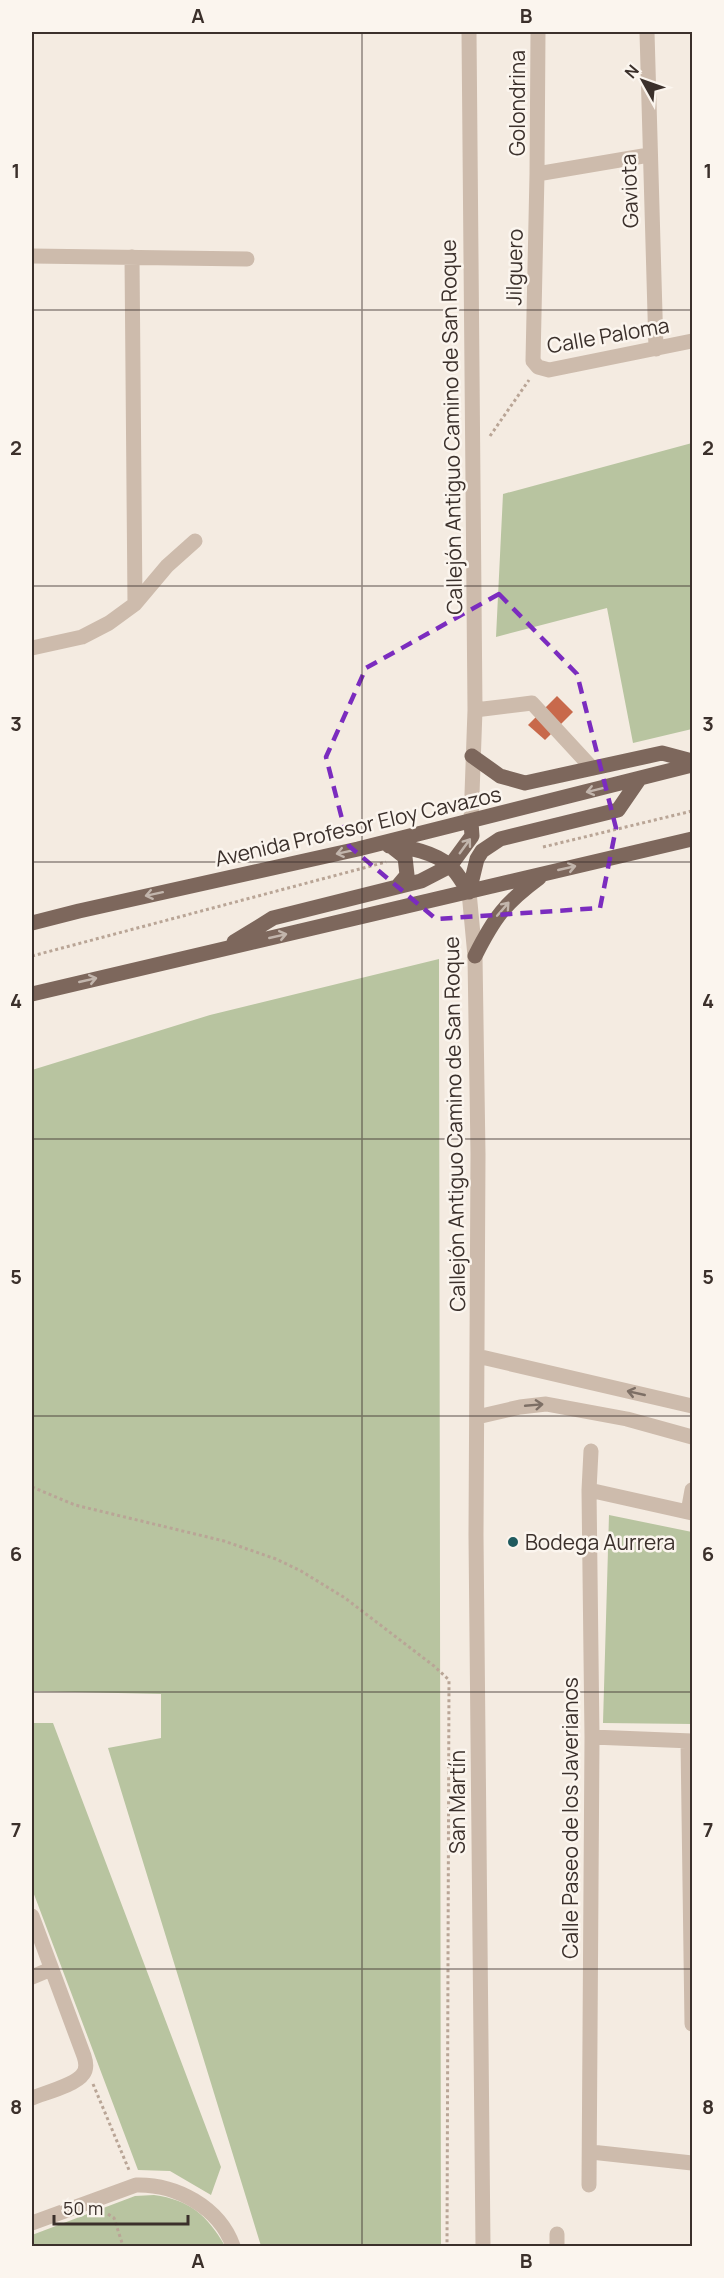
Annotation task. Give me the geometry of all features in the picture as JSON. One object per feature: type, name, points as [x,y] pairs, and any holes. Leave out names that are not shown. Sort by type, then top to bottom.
[{"type":"main road","points":[[472,756],[500,776],[525,783],[662,753],[693,763]]},
{"type":"main road","name":"Avenida Profesor Eloy Cavazos","points":[[32,923],[471,822],[693,763]]},
{"type":"main road","points":[[470,892],[477,859],[482,851],[500,839],[618,810],[640,778]]},
{"type":"main road","points":[[224,949],[273,918],[421,881],[450,866],[472,836],[471,822]]},
{"type":"main road","points":[[32,994],[693,839]]},
{"type":"main road","points":[[370,846],[405,846],[436,857],[450,866],[470,892]]},
{"type":"main road","points":[[391,846],[405,857],[407,875],[397,887]]},
{"type":"main road","points":[[475,956],[492,922],[515,895],[545,873]]},
{"type":"street","name":"Callejón Antiguo Camino de San Roque","points":[[469,32],[475,710],[471,822]]},
{"type":"street","name":"Golondrina","points":[[537,174],[538,32]]},
{"type":"street","name":"Gaviota","points":[[647,32],[656,349]]},
{"type":"street","points":[[537,174],[649,155]]},
{"type":"street","name":"Jilguero","points":[[535,364],[537,174]]},
{"type":"street","points":[[32,256],[247,259]]},
{"type":"street","points":[[132,257],[135,604]]},
{"type":"street","name":"Calle Paloma","points":[[535,364],[549,370],[693,341]]},
{"type":"street","points":[[32,648],[82,637],[109,623],[135,604],[167,566],[195,541]]},
{"type":"street","points":[[475,710],[532,703],[592,768]]},
{"type":"street","name":"Callejón Antiguo Camino de San Roque","points":[[470,892],[475,956],[477,1356]]},
{"type":"street","points":[[477,1356],[693,1406]]},
{"type":"street","name":"San Martín","points":[[477,1356],[483,2247]]},
{"type":"street","points":[[477,1417],[520,1407],[546,1404],[627,1419],[693,1437]]},
{"type":"street","name":"Calle Paseo de los Javerianos","points":[[589,2185],[591,2152],[592,1737],[589,1490],[591,1451]]},
{"type":"street","points":[[589,1490],[690,1512],[693,1490]]},
{"type":"street","points":[[592,1737],[691,1741],[693,2024]]},
{"type":"street","points":[[32,1916],[84,2056],[86,2068],[83,2074],[74,2081],[32,2098]]},
{"type":"street","points":[[32,1977],[51,1970]]},
{"type":"street","points":[[591,2152],[693,2163]]},
{"type":"street","points":[[32,2223],[136,2185],[153,2184],[177,2191],[202,2206],[218,2219],[233,2247]]},
{"type":"path","points":[[472,462],[535,364]]},
{"type":"path","points":[[32,957],[405,857]]},
{"type":"path","points":[[32,1487],[75,1505],[224,1541],[276,1559],[301,1571],[345,1598],[449,1680],[447,2247]]},
{"type":"path","points":[[86,2068],[136,2185]]},
{"type":"path","points":[[103,2211],[114,2218],[123,2247]]},
{"type":"highlighted area","points":[[499,594],[577,674],[616,828],[600,908],[436,919],[349,846],[326,757],[366,668]]},
{"type":"green space","points":[[692,443],[692,729],[633,743],[607,608],[496,637],[503,494]]},
{"type":"green space","points":[[439,959],[441,2246],[261,2246],[108,1748],[161,1738],[161,1694],[32,1691],[32,1070],[210,1015]]},
{"type":"green space","points":[[609,1515],[692,1532],[692,1724],[603,1723]]},
{"type":"green space","points":[[32,1723],[53,1723],[221,2167],[211,2195],[170,2171],[138,2170],[32,1889]]},
{"type":"green space","points":[[154,2195],[188,2205],[204,2218],[225,2246],[32,2246],[32,2235],[135,2196]]},
{"type":"building","points":[[557,696],[573,712],[545,740],[528,725]]},
{"type":"place","name":"Bodega Aurrera","points":[[513,1542]]}]
